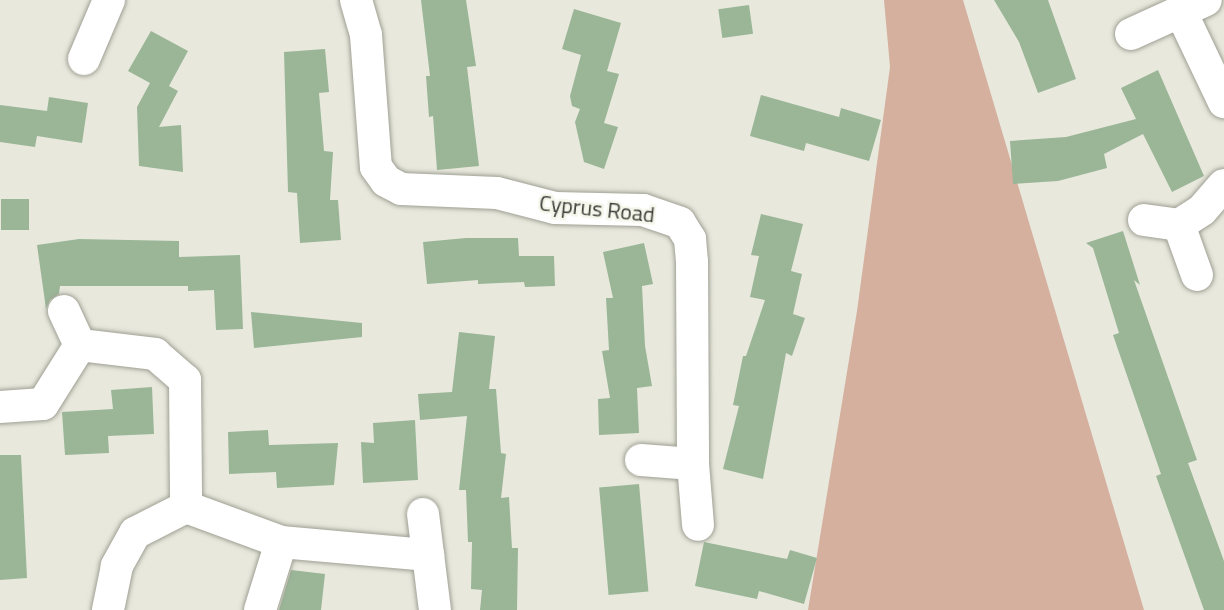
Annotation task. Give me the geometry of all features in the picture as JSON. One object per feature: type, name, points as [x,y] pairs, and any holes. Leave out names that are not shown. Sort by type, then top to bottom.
[{"type":"street","points":[[84,59],[109,0]]},
{"type":"street","name":"Cyprus Road","points":[[356,0],[366,34],[376,167],[386,181],[401,189],[497,194],[555,208],[643,210],[680,223],[690,239],[692,262],[693,464],[698,525]]},
{"type":"street","points":[[1131,34],[1193,6],[1224,102]]},
{"type":"street","points":[[1144,220],[1179,225],[1202,210],[1224,185]]},
{"type":"street","points":[[1179,225],[1197,275]]},
{"type":"street","points":[[63,311],[80,345]]},
{"type":"street","points":[[0,407],[43,404],[80,345]]},
{"type":"street","points":[[80,345],[155,354],[185,380],[186,507]]},
{"type":"street","points":[[641,460],[693,464]]},
{"type":"street","points":[[108,610],[117,566],[135,533],[186,507],[280,542],[428,555]]},
{"type":"street","points":[[423,514],[435,610]]},
{"type":"street","points":[[260,610],[280,542]]},
{"type":"shaded area","points":[[884,0],[963,0],[1144,610],[808,610],[857,311],[890,67]]},
{"type":"building","points":[[421,0],[466,0],[476,66],[467,67],[479,166],[437,170],[433,116],[429,117],[426,76],[430,76]]},
{"type":"building","points":[[994,0],[1048,0],[1076,79],[1038,93],[1019,42]]},
{"type":"building","points":[[749,5],[753,34],[722,38],[718,9]]},
{"type":"building","points":[[574,9],[621,23],[607,71],[619,74],[604,123],[618,127],[604,169],[584,162],[575,122],[580,109],[572,106],[570,96],[581,55],[562,49]]},
{"type":"building","points":[[151,31],[188,51],[169,86],[178,91],[159,127],[181,125],[183,172],[139,166],[137,107],[150,83],[128,71]]},
{"type":"building","points":[[325,49],[329,92],[319,93],[324,151],[333,152],[330,200],[338,200],[341,240],[300,243],[297,193],[288,192],[284,52]]},
{"type":"building","points":[[1158,70],[1204,176],[1172,192],[1143,134],[1104,154],[1107,168],[1058,181],[1013,184],[1010,141],[1066,137],[1136,119],[1121,88]]},
{"type":"building","points":[[761,95],[839,117],[841,108],[881,120],[869,161],[806,143],[804,151],[750,136]]},
{"type":"building","points":[[49,97],[88,103],[82,143],[37,136],[35,147],[0,142],[0,105],[47,111]]},
{"type":"building","points":[[1,199],[29,199],[29,230],[1,230]]},
{"type":"building","points":[[761,214],[803,224],[791,271],[802,274],[793,314],[805,318],[792,356],[786,353],[763,479],[723,469],[739,406],[733,405],[743,356],[746,356],[765,300],[750,297],[759,256],[751,255]]},
{"type":"building","points":[[1123,231],[1140,285],[1134,280],[1197,460],[1188,463],[1224,561],[1224,610],[1204,610],[1156,476],[1161,474],[1113,335],[1119,333],[1093,248],[1086,243]]},
{"type":"building","points":[[466,238],[518,238],[519,256],[554,256],[555,286],[525,287],[524,282],[478,284],[478,280],[427,284],[423,242]]},
{"type":"building","points":[[79,239],[179,241],[179,257],[240,255],[243,329],[216,330],[214,290],[188,291],[188,286],[60,286],[59,294],[50,300],[46,309],[37,245]]},
{"type":"building","points":[[644,243],[653,284],[642,286],[645,346],[652,386],[637,388],[639,433],[599,435],[598,399],[610,398],[602,351],[609,350],[606,298],[613,298],[603,252]]},
{"type":"building","points":[[251,312],[362,323],[362,337],[254,348]]},
{"type":"building","points":[[459,332],[495,336],[489,389],[496,389],[501,453],[506,454],[501,498],[509,497],[512,548],[518,548],[517,610],[480,610],[482,590],[471,589],[472,542],[468,542],[466,490],[459,490],[467,416],[420,420],[418,394],[452,392]]},
{"type":"building","points":[[152,387],[154,434],[108,436],[109,453],[65,455],[62,412],[113,409],[111,390]]},
{"type":"building","points":[[415,420],[418,480],[363,483],[361,442],[374,443],[373,423]]},
{"type":"building","points":[[268,430],[269,445],[338,443],[334,485],[277,488],[276,472],[229,474],[228,432]]},
{"type":"building","points":[[0,455],[21,455],[27,578],[0,580]]},
{"type":"building","points":[[639,484],[648,592],[609,595],[599,487]]},
{"type":"building","points":[[704,542],[787,559],[790,550],[817,558],[804,604],[759,591],[757,599],[695,586]]},
{"type":"building","points":[[291,570],[325,574],[321,610],[279,610]]}]
